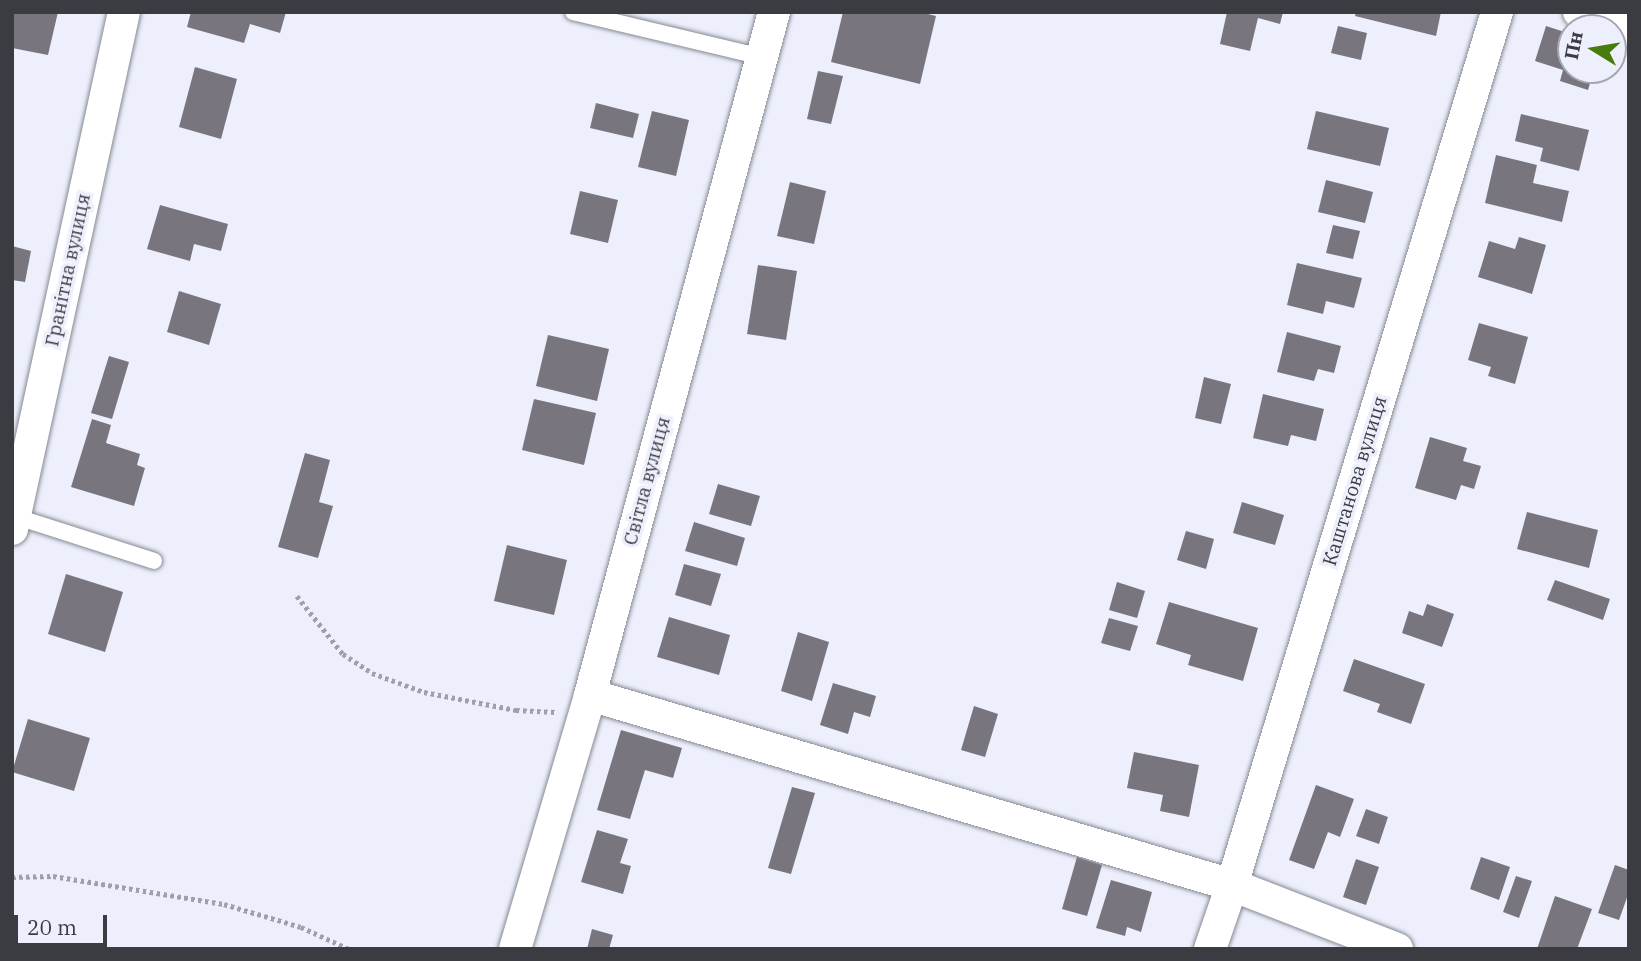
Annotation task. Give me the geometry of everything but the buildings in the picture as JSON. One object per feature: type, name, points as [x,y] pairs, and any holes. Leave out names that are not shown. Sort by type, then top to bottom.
[{"type":"street","name":"Гранітна вулиця","points":[[13,522],[124,12]]},
{"type":"street","name":"Світла вулиця","points":[[514,949],[587,704],[774,12]]},
{"type":"street","name":"Каштанова вулиця","points":[[1210,949],[1232,885],[1497,12]]},
{"type":"street","points":[[1579,12],[1629,30]]},
{"type":"street","points":[[587,704],[1232,885],[1397,949]]},
{"type":"lane","points":[[573,12],[762,57]]},
{"type":"lane","points":[[13,522],[154,561]]},
{"type":"path","points":[[297,596],[344,653],[372,673],[424,692],[516,710],[587,704]]},
{"type":"path","points":[[12,877],[53,876],[224,904],[301,927],[349,949]]}]
